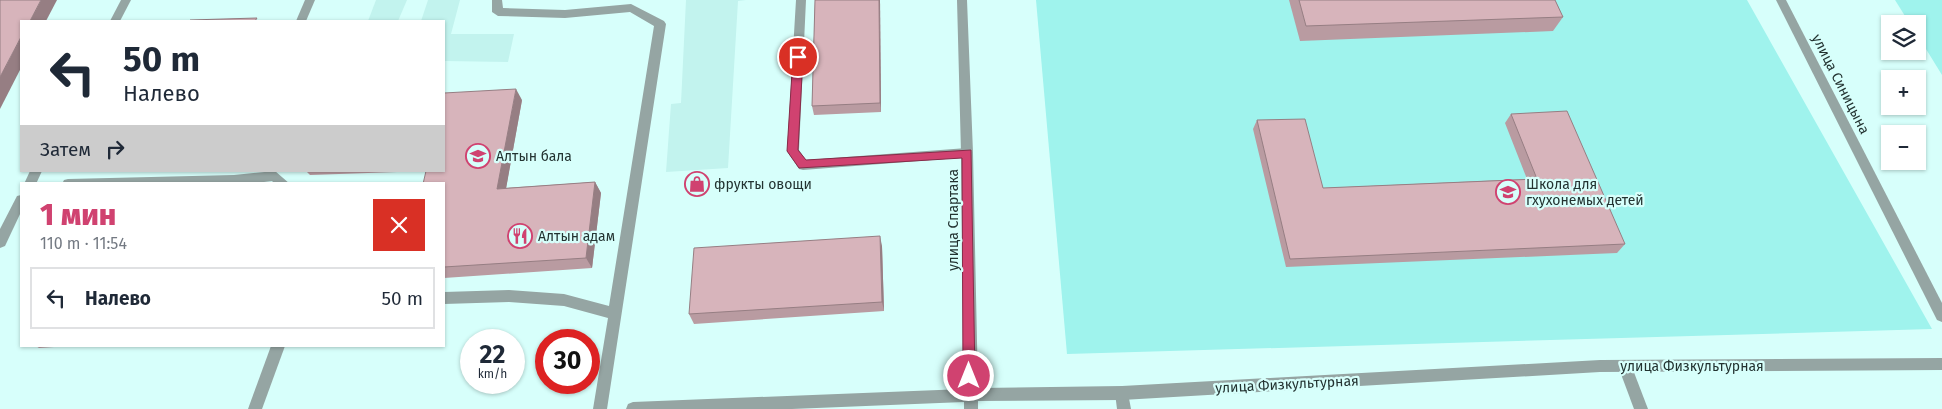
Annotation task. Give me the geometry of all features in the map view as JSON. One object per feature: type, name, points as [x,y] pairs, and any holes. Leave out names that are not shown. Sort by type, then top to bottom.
[{"type":"street","points":[[115,20],[126,0]]},
{"type":"street","points":[[301,20],[310,0]]},
{"type":"street","points":[[497,0],[498,12],[565,14],[631,4],[660,24],[600,409]]},
{"type":"street","points":[[801,0],[793,151],[803,165],[967,153]]},
{"type":"street","name":"улица Спартака","points":[[962,0],[967,153],[969,395],[971,409]]},
{"type":"street","name":"улица Синицына","points":[[1781,0],[1942,316]]},
{"type":"street","points":[[110,182],[236,176],[274,176],[282,182]]},
{"type":"street","points":[[0,242],[20,202]]},
{"type":"street","points":[[445,298],[508,296],[564,300],[615,314]]},
{"type":"street","points":[[255,409],[279,347]]},
{"type":"street","name":"улица Физкультурная","points":[[633,409],[767,406],[969,395],[1122,394],[1625,366],[1942,364]]},
{"type":"street","points":[[1625,366],[1641,409]]},
{"type":"street","points":[[1122,394],[1124,409]]},
{"type":"shaded area","points":[[376,0],[407,0],[398,20],[368,20]]},
{"type":"shaded area","points":[[428,0],[460,0],[451,34],[514,34],[508,62],[445,61],[445,20],[421,20]]},
{"type":"shaded area","points":[[686,0],[746,0],[738,1],[728,168],[666,172],[671,104],[681,103]]},
{"type":"shaded area","points":[[1036,0],[1747,0],[1932,329],[1067,354]]},
{"type":"shaded area","points":[[1895,0],[1942,0],[1942,75],[1926,49],[1926,15],[1904,15]]},
{"type":"building","points":[[0,0],[41,0],[31,20],[20,20],[20,39],[0,77]]},
{"type":"building","points":[[815,0],[879,0],[880,103],[812,106]]},
{"type":"building","points":[[1299,0],[1555,0],[1563,17],[1306,26]]},
{"type":"building","points":[[257,18],[256,20],[190,20]]},
{"type":"building","points":[[516,89],[497,189],[595,182],[586,258],[445,267],[445,182],[423,182],[426,172],[445,172],[445,93]]},
{"type":"building","name":"Школа для гхухонемых детей","points":[[1567,111],[1625,244],[1290,259],[1257,120],[1305,119],[1323,188],[1537,179],[1511,114]]},
{"type":"building","points":[[880,236],[882,302],[689,314],[694,248]]},
{"type":"place","name":"Алтын бала","points":[[478,156]]},
{"type":"place","name":"фрукты овощи","points":[[697,184]]},
{"type":"place","name":"Школа для гхухонемых детей","points":[[1508,192]]},
{"type":"place","name":"Алтын адам","points":[[520,236]]},
{"type":"route","points":[[798,57],[793,151],[803,165],[967,153],[969,376]]}]
